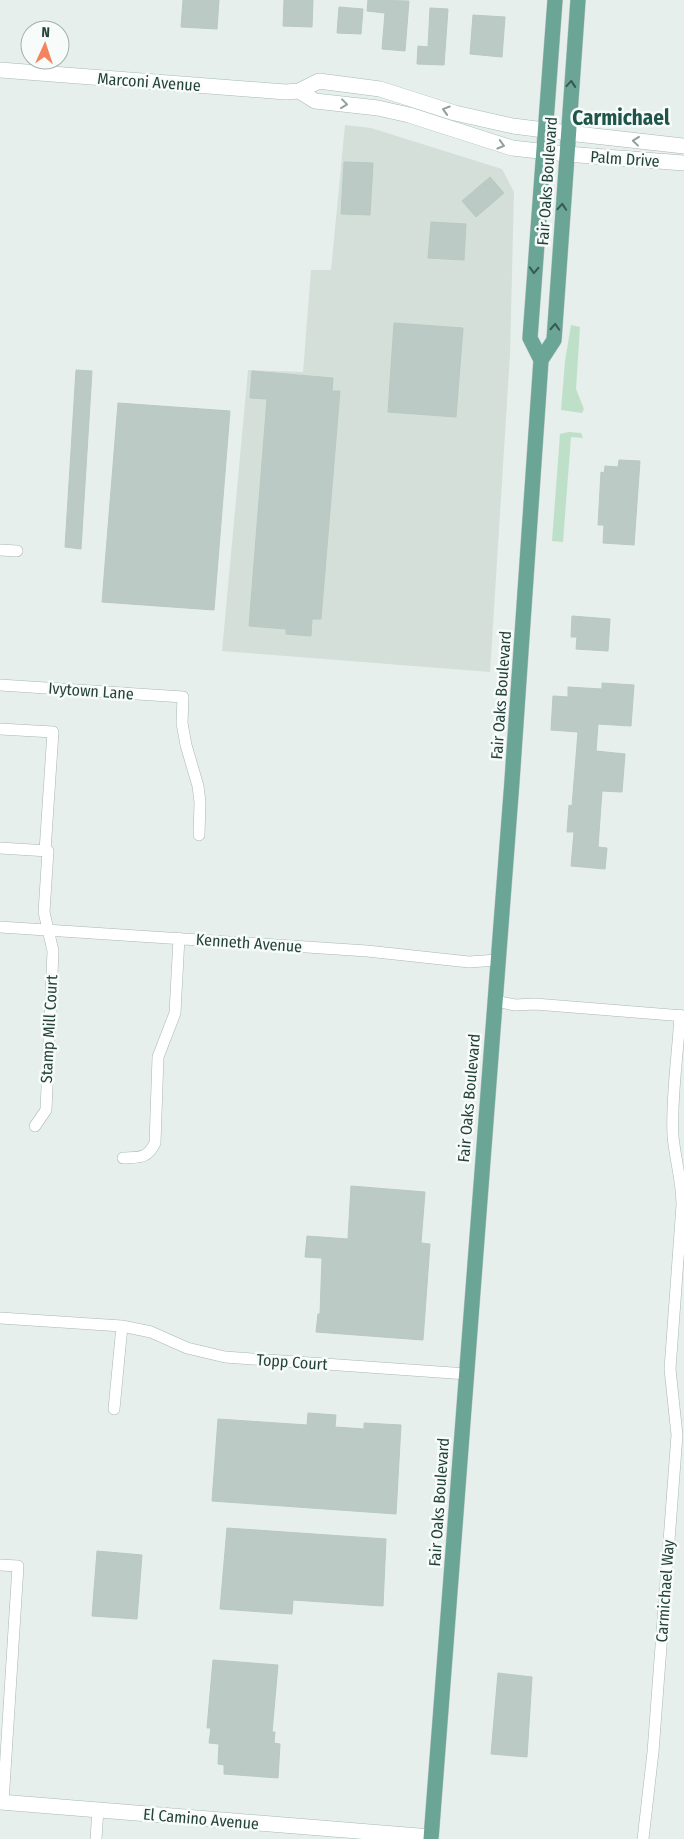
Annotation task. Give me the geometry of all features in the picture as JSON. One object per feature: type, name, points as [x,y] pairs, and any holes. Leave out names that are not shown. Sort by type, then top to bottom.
[{"type":"main road","name":"Fair Oaks Boulevard","points":[[541,360],[530,338],[555,0]]},
{"type":"main road","name":"Fair Oaks Boulevard","points":[[432,1838],[541,360],[554,340],[578,0]]},
{"type":"main road","name":"Marconi Avenue","points":[[0,70],[286,92],[299,91],[318,81],[380,89],[455,113],[513,126],[545,130]]},
{"type":"main road","name":"Marconi Avenue","points":[[299,91],[315,101],[378,108],[409,115],[512,148],[566,154]]},
{"type":"main road","name":"Palm Drive","points":[[545,130],[684,146]]},
{"type":"main road","name":"Palm Drive","points":[[566,154],[684,163]]},
{"type":"main road","name":"El Camino Avenue","points":[[2,1802],[432,1838]]},
{"type":"street","points":[[0,550],[17,551]]},
{"type":"street","name":"Ivytown Lane","points":[[0,684],[183,697],[182,723],[186,745],[198,786],[200,802],[199,836]]},
{"type":"street","name":"Stamp Mill Court","points":[[0,729],[53,732],[45,851],[48,851],[44,912],[53,951],[46,1110],[35,1126]]},
{"type":"street","points":[[0,848],[45,851]]},
{"type":"street","name":"Kenneth Avenue","points":[[0,926],[367,951],[470,962],[498,960]]},
{"type":"street","points":[[123,1158],[144,1158],[150,1153],[154,1143],[158,1057],[175,1013],[179,938]]},
{"type":"street","points":[[495,1001],[682,1016]]},
{"type":"street","name":"Carmichael Way","points":[[643,1839],[653,1752],[677,1435],[670,1369],[682,1205],[682,1182],[673,1122],[682,1016]]},
{"type":"street","name":"Topp Court","points":[[0,1318],[122,1326],[151,1332],[187,1348],[225,1357],[467,1374]]},
{"type":"street","points":[[114,1409],[122,1326]]},
{"type":"street","points":[[0,1565],[18,1566],[2,1802]]},
{"type":"street","points":[[96,1839],[98,1809]]},
{"type":"shaded area","points":[[345,125],[371,128],[502,169],[514,192],[510,354],[490,672],[222,651],[248,370],[303,372],[311,270],[331,270]]},
{"type":"green space","points":[[571,325],[580,327],[576,389],[584,409],[582,413],[561,410],[565,361]]},
{"type":"green space","points":[[569,432],[581,433],[583,438],[571,437],[563,542],[552,541],[560,434]]},
{"type":"building","points":[[183,0],[219,0],[217,29],[181,27]]},
{"type":"building","points":[[284,0],[313,0],[312,27],[283,26]]},
{"type":"building","points":[[368,0],[409,1],[405,51],[382,49],[385,13],[367,11]]},
{"type":"building","points":[[339,7],[363,9],[361,34],[337,33]]},
{"type":"building","points":[[430,8],[448,9],[444,65],[417,64],[418,46],[428,47]]},
{"type":"building","points":[[473,15],[505,17],[502,57],[470,54]]},
{"type":"building","points":[[344,162],[373,163],[370,215],[341,214]]},
{"type":"building","points":[[490,177],[504,193],[476,217],[462,201]]},
{"type":"building","points":[[431,222],[466,224],[464,260],[428,258]]},
{"type":"building","points":[[394,323],[463,328],[456,417],[388,412]]},
{"type":"building","points":[[76,370],[92,371],[81,549],[65,547]]},
{"type":"building","points":[[252,371],[333,378],[332,391],[340,391],[321,619],[312,619],[311,636],[286,634],[286,629],[249,626],[267,399],[250,398]]},
{"type":"building","points":[[118,403],[230,411],[214,610],[102,602]]},
{"type":"building","points":[[619,460],[640,461],[634,545],[603,543],[604,525],[598,525],[601,472],[604,473],[605,466],[618,467]]},
{"type":"building","points":[[572,616],[610,619],[608,651],[576,649],[577,637],[571,637]]},
{"type":"building","points":[[602,683],[634,685],[631,726],[598,724],[596,751],[625,754],[622,792],[602,791],[598,847],[607,848],[605,869],[571,866],[574,832],[567,832],[569,805],[572,806],[578,732],[551,730],[553,696],[568,697],[568,687],[602,689]]},
{"type":"building","points":[[351,1186],[425,1192],[421,1243],[430,1244],[423,1340],[316,1332],[318,1314],[320,1314],[322,1258],[305,1257],[307,1236],[348,1239]]},
{"type":"building","points":[[308,1413],[336,1415],[335,1427],[364,1429],[364,1423],[401,1425],[396,1514],[212,1501],[218,1419],[307,1425]]},
{"type":"building","points":[[227,1528],[386,1539],[383,1606],[293,1600],[292,1614],[220,1609]]},
{"type":"building","points":[[97,1551],[142,1555],[137,1619],[92,1616]]},
{"type":"building","points":[[213,1660],[278,1665],[272,1732],[275,1732],[274,1743],[280,1744],[278,1778],[224,1774],[224,1765],[218,1764],[219,1744],[209,1743],[211,1728],[207,1728]]},
{"type":"building","points":[[498,1673],[532,1677],[527,1757],[491,1754]]},
{"type":"district","name":"Carmichael","points":[[621,118]]}]
